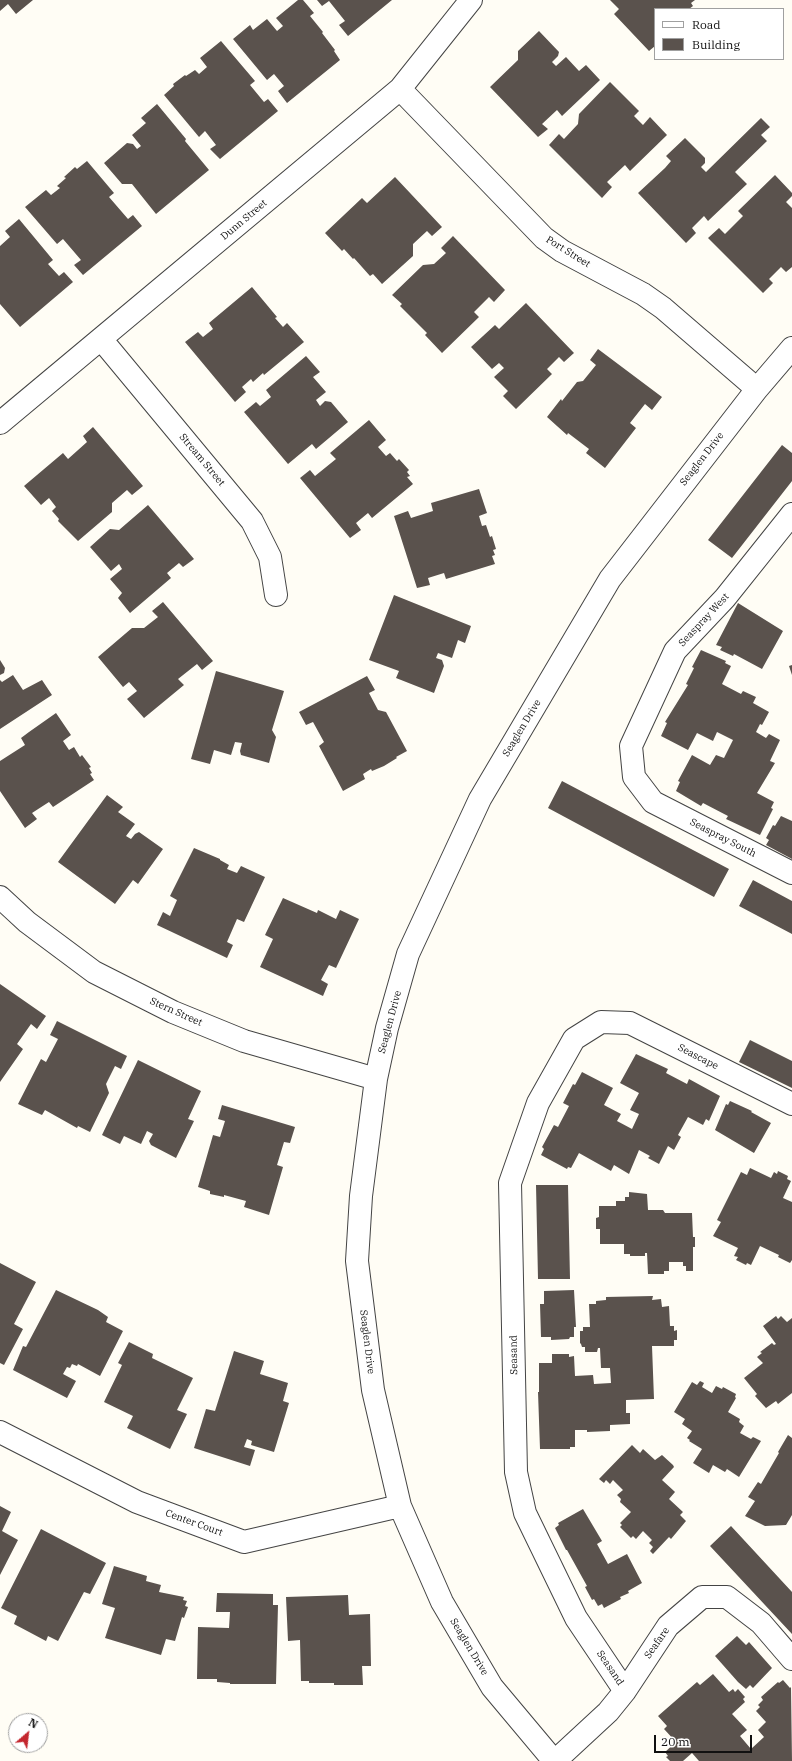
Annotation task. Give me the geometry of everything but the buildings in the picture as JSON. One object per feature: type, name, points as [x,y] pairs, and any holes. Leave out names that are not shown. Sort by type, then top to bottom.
[{"type":"street","name":"Dunn Street","points":[[0,423],[400,89],[471,0]]},
{"type":"street","name":"Port Street","points":[[400,89],[544,238],[562,251],[643,294],[663,308],[757,389]]},
{"type":"street","name":"Stream Street","points":[[101,338],[252,521],[270,557],[276,595]]},
{"type":"street","name":"Seaglen Drive","points":[[554,1761],[492,1687],[442,1602],[400,1506],[373,1390],[357,1262],[361,1196],[376,1079],[387,1028],[408,954],[480,799],[610,579],[757,389],[792,348]]},
{"type":"street","name":"Seaspray West","points":[[653,802],[634,777],[631,746],[675,651],[725,598],[792,514]]},
{"type":"street","name":"Seaspray South","points":[[653,802],[792,873]]},
{"type":"street","name":"Stern Street","points":[[0,897],[27,922],[94,972],[173,1012],[244,1041],[376,1079]]},
{"type":"street","name":"Seascape","points":[[601,1022],[630,1023],[792,1104]]},
{"type":"street","name":"Seasand","points":[[601,1022],[574,1039],[538,1103],[510,1182],[516,1472],[525,1513],[576,1618],[625,1691]]},
{"type":"street","name":"Center Court","points":[[0,1432],[137,1502],[244,1542],[400,1506]]},
{"type":"street","name":"Seafare","points":[[554,1761],[608,1712],[625,1691],[668,1626],[702,1597],[727,1597],[761,1623],[792,1659]]}]
